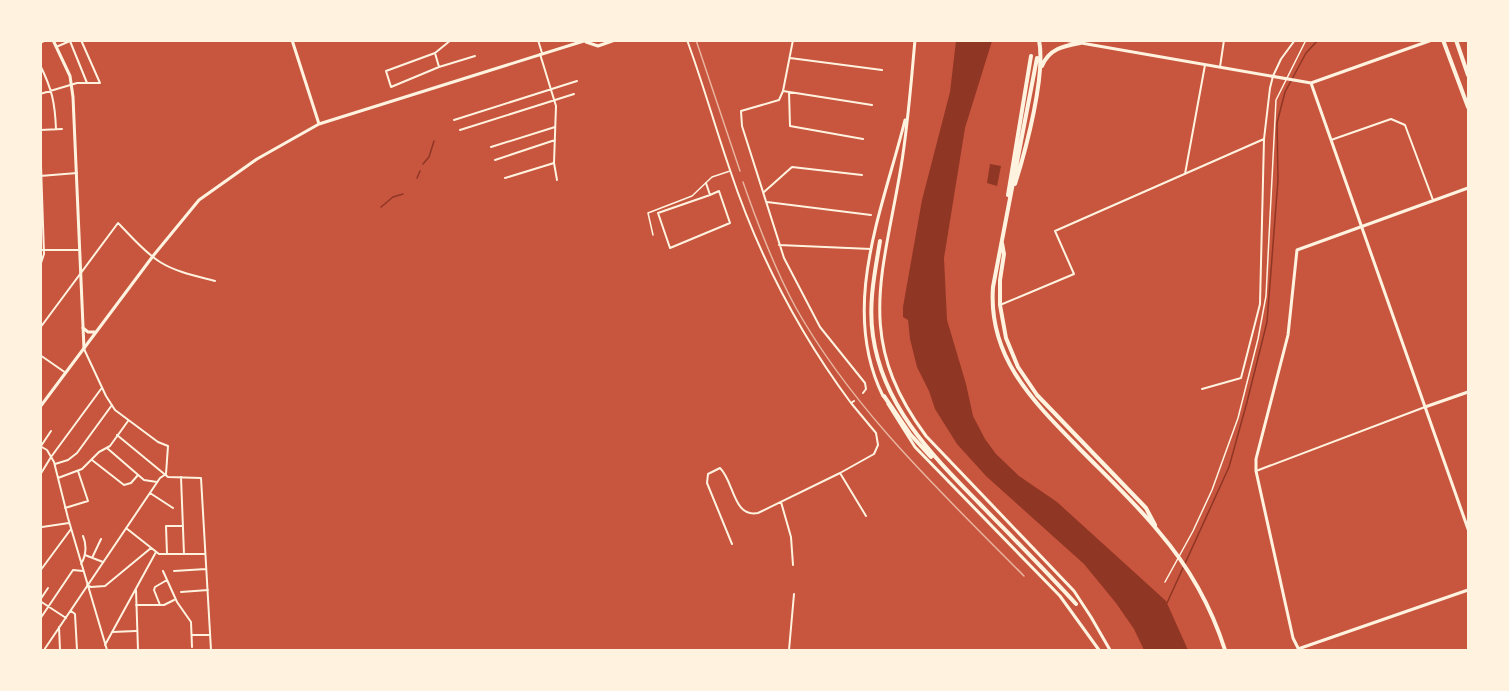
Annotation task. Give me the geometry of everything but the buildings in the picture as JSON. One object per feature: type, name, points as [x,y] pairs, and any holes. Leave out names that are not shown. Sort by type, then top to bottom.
[{"type":"main road","points":[[53,40],[70,76],[71,85],[84,349]]},
{"type":"main road","points":[[292,40],[319,124]]},
{"type":"main road","points":[[40,407],[153,256],[199,200],[256,159],[319,124],[585,41],[598,46],[615,40]]},
{"type":"main road","points":[[915,40],[909,106],[881,280],[879,324],[888,367],[907,409],[933,445],[1074,591],[1110,651]]},
{"type":"main road","points":[[1009,201],[1021,165],[1040,72],[1039,40]]},
{"type":"main road","points":[[1064,40],[1311,83],[1432,40]]},
{"type":"main road","points":[[1443,40],[1468,107]]},
{"type":"main road","points":[[1456,40],[1468,75]]},
{"type":"main road","points":[[1040,72],[1047,55],[1065,45],[1079,42]]},
{"type":"main road","points":[[1031,56],[993,287],[992,304],[997,333],[1019,382],[1042,411],[1159,531]]},
{"type":"main road","points":[[1005,217],[1037,58]]},
{"type":"main road","points":[[1311,83],[1468,529]]},
{"type":"main road","points":[[909,106],[871,249],[863,294],[864,327],[869,361],[884,396],[915,447],[1060,596],[1099,651]]},
{"type":"main road","points":[[1468,188],[1297,250],[1288,335],[1259,445],[1256,471],[1293,638],[1299,650],[1468,590]]},
{"type":"main road","points":[[881,210],[887,206],[892,210],[892,215]]},
{"type":"main road","points":[[1001,239],[1004,254],[1000,280],[1000,305],[1010,351],[1026,381],[1146,508],[1159,531],[1197,585],[1216,624],[1225,651]]},
{"type":"main road","points":[[880,241],[871,300],[873,335],[882,373],[901,413],[925,447],[1076,604]]},
{"type":"main road","points":[[83,328],[88,332],[96,332]]},
{"type":"main road","points":[[1425,407],[1468,392]]},
{"type":"main road","points":[[884,396],[919,446],[943,466]]},
{"type":"street","points":[[40,43],[46,40]]},
{"type":"street","points":[[40,94],[71,85],[100,83],[81,40]]},
{"type":"street","points":[[451,40],[435,53],[386,71],[391,87],[439,67],[475,56]]},
{"type":"street","points":[[538,40],[554,101],[554,163],[557,180]]},
{"type":"street","points":[[687,40],[730,171],[775,279],[812,346],[876,433],[879,445],[874,454],[758,513],[745,512],[740,506],[726,473],[720,468],[708,474],[709,490],[732,544]]},
{"type":"street","points":[[793,40],[783,91],[779,100],[741,111],[742,126],[779,245],[820,327],[862,378],[866,386],[863,393]]},
{"type":"street","points":[[1220,68],[1224,40]]},
{"type":"street","points":[[1202,389],[1241,378],[1260,304],[1264,139],[1273,76],[1281,59],[1295,40]]},
{"type":"street","points":[[1165,582],[1212,490],[1238,418],[1258,339],[1266,296],[1276,100],[1306,40]]},
{"type":"street","points":[[56,47],[70,41],[87,83]]},
{"type":"street","points":[[435,53],[439,67]]},
{"type":"street","points":[[790,58],[882,70]]},
{"type":"street","points":[[40,65],[52,90],[56,105],[56,129]]},
{"type":"street","points":[[1185,174],[1205,65]]},
{"type":"street","points":[[454,120],[577,81]]},
{"type":"street","points":[[783,91],[872,105]]},
{"type":"street","points":[[789,92],[790,126],[863,139]]},
{"type":"street","points":[[460,130],[574,94]]},
{"type":"street","points":[[1331,140],[1391,119],[1405,125],[1433,201]]},
{"type":"street","points":[[491,147],[555,127]]},
{"type":"street","points":[[40,130],[62,129]]},
{"type":"street","points":[[40,136],[42,176],[40,266]]},
{"type":"street","points":[[1000,305],[1074,274],[1054,231],[1264,139]]},
{"type":"street","points":[[495,160],[555,140]]},
{"type":"street","points":[[505,178],[554,163]]},
{"type":"street","points":[[764,192],[792,167],[862,175]]},
{"type":"street","points":[[653,235],[648,213],[692,196],[712,177],[730,171]]},
{"type":"street","points":[[42,176],[77,173]]},
{"type":"street","points":[[706,183],[710,195]]},
{"type":"street","points":[[719,191],[730,223],[670,248],[658,213],[710,195],[719,191]]},
{"type":"street","points":[[767,202],[870,215]]},
{"type":"street","points":[[40,328],[118,223],[159,262],[178,271],[214,281]]},
{"type":"street","points":[[779,245],[871,249]]},
{"type":"street","points":[[42,250],[80,250]]},
{"type":"street","points":[[44,651],[157,482],[166,474],[168,446],[158,442],[112,405],[101,388],[84,349]]},
{"type":"street","points":[[40,355],[66,373]]},
{"type":"street","points":[[40,475],[101,388]]},
{"type":"street","points":[[55,464],[68,460],[76,453],[112,405]]},
{"type":"street","points":[[1256,471],[1425,407]]},
{"type":"street","points":[[58,478],[78,471],[99,452],[107,448],[129,420]]},
{"type":"street","points":[[51,431],[41,446],[47,450],[55,464],[69,523],[107,651]]},
{"type":"street","points":[[117,435],[168,477],[201,478],[211,651]]},
{"type":"street","points":[[107,448],[144,480],[157,482]]},
{"type":"street","points":[[92,460],[124,485],[131,483],[138,475]]},
{"type":"street","points":[[65,508],[88,501],[78,471]]},
{"type":"street","points":[[840,473],[866,516]]},
{"type":"street","points":[[181,477],[184,554]]},
{"type":"street","points":[[150,493],[173,508]]},
{"type":"street","points":[[781,502],[791,537],[794,565]]},
{"type":"street","points":[[42,527],[69,523]]},
{"type":"street","points":[[167,554],[166,526],[183,526]]},
{"type":"street","points":[[126,528],[156,552],[204,554]]},
{"type":"street","points":[[40,571],[71,529]]},
{"type":"street","points":[[81,564],[85,555],[86,542],[83,536]]},
{"type":"street","points":[[92,558],[101,539]]},
{"type":"street","points":[[87,585],[105,586],[151,548]]},
{"type":"street","points":[[105,645],[156,552]]},
{"type":"street","points":[[85,555],[103,562]]},
{"type":"street","points":[[174,571],[206,569]]},
{"type":"street","points":[[40,619],[73,570],[83,571]]},
{"type":"street","points":[[163,571],[176,599],[191,622],[192,646]]},
{"type":"street","points":[[160,605],[154,590],[167,580]]},
{"type":"street","points":[[48,588],[40,601],[66,618]]},
{"type":"street","points":[[136,590],[138,651]]},
{"type":"street","points":[[181,592],[208,590]]},
{"type":"street","points":[[789,651],[794,594]]},
{"type":"street","points":[[136,606],[160,605],[176,599]]},
{"type":"street","points":[[70,610],[75,614],[77,651]]},
{"type":"street","points":[[59,627],[60,651]]},
{"type":"street","points":[[112,632],[137,631]]},
{"type":"street","points":[[192,636],[210,635]]},
{"type":"shaded area","points":[[956,41],[992,41],[965,128],[944,258],[947,320],[973,416],[996,454],[1019,476],[1057,502],[1166,601],[1188,650],[1144,650],[1134,629],[1116,603],[1084,564],[986,476],[957,444],[935,409],[917,367],[908,320],[903,317],[903,307],[922,200],[950,92]]},
{"type":"shaded area","points":[[990,164],[1001,166],[997,186],[987,183]]},
{"type":"waterway","points":[[1167,603],[1229,467],[1247,402],[1267,322],[1278,180],[1277,123],[1285,92],[1306,53],[1318,40]]},
{"type":"waterway","points":[[423,164],[429,157],[434,141]]},
{"type":"waterway","points":[[417,178],[420,171]]},
{"type":"waterway","points":[[381,207],[393,197],[403,194]]},
{"type":"railway","points":[[696,40],[740,171]]},
{"type":"railway","points":[[743,182],[767,246],[788,293],[819,346],[872,416],[901,449],[1024,576]]}]
